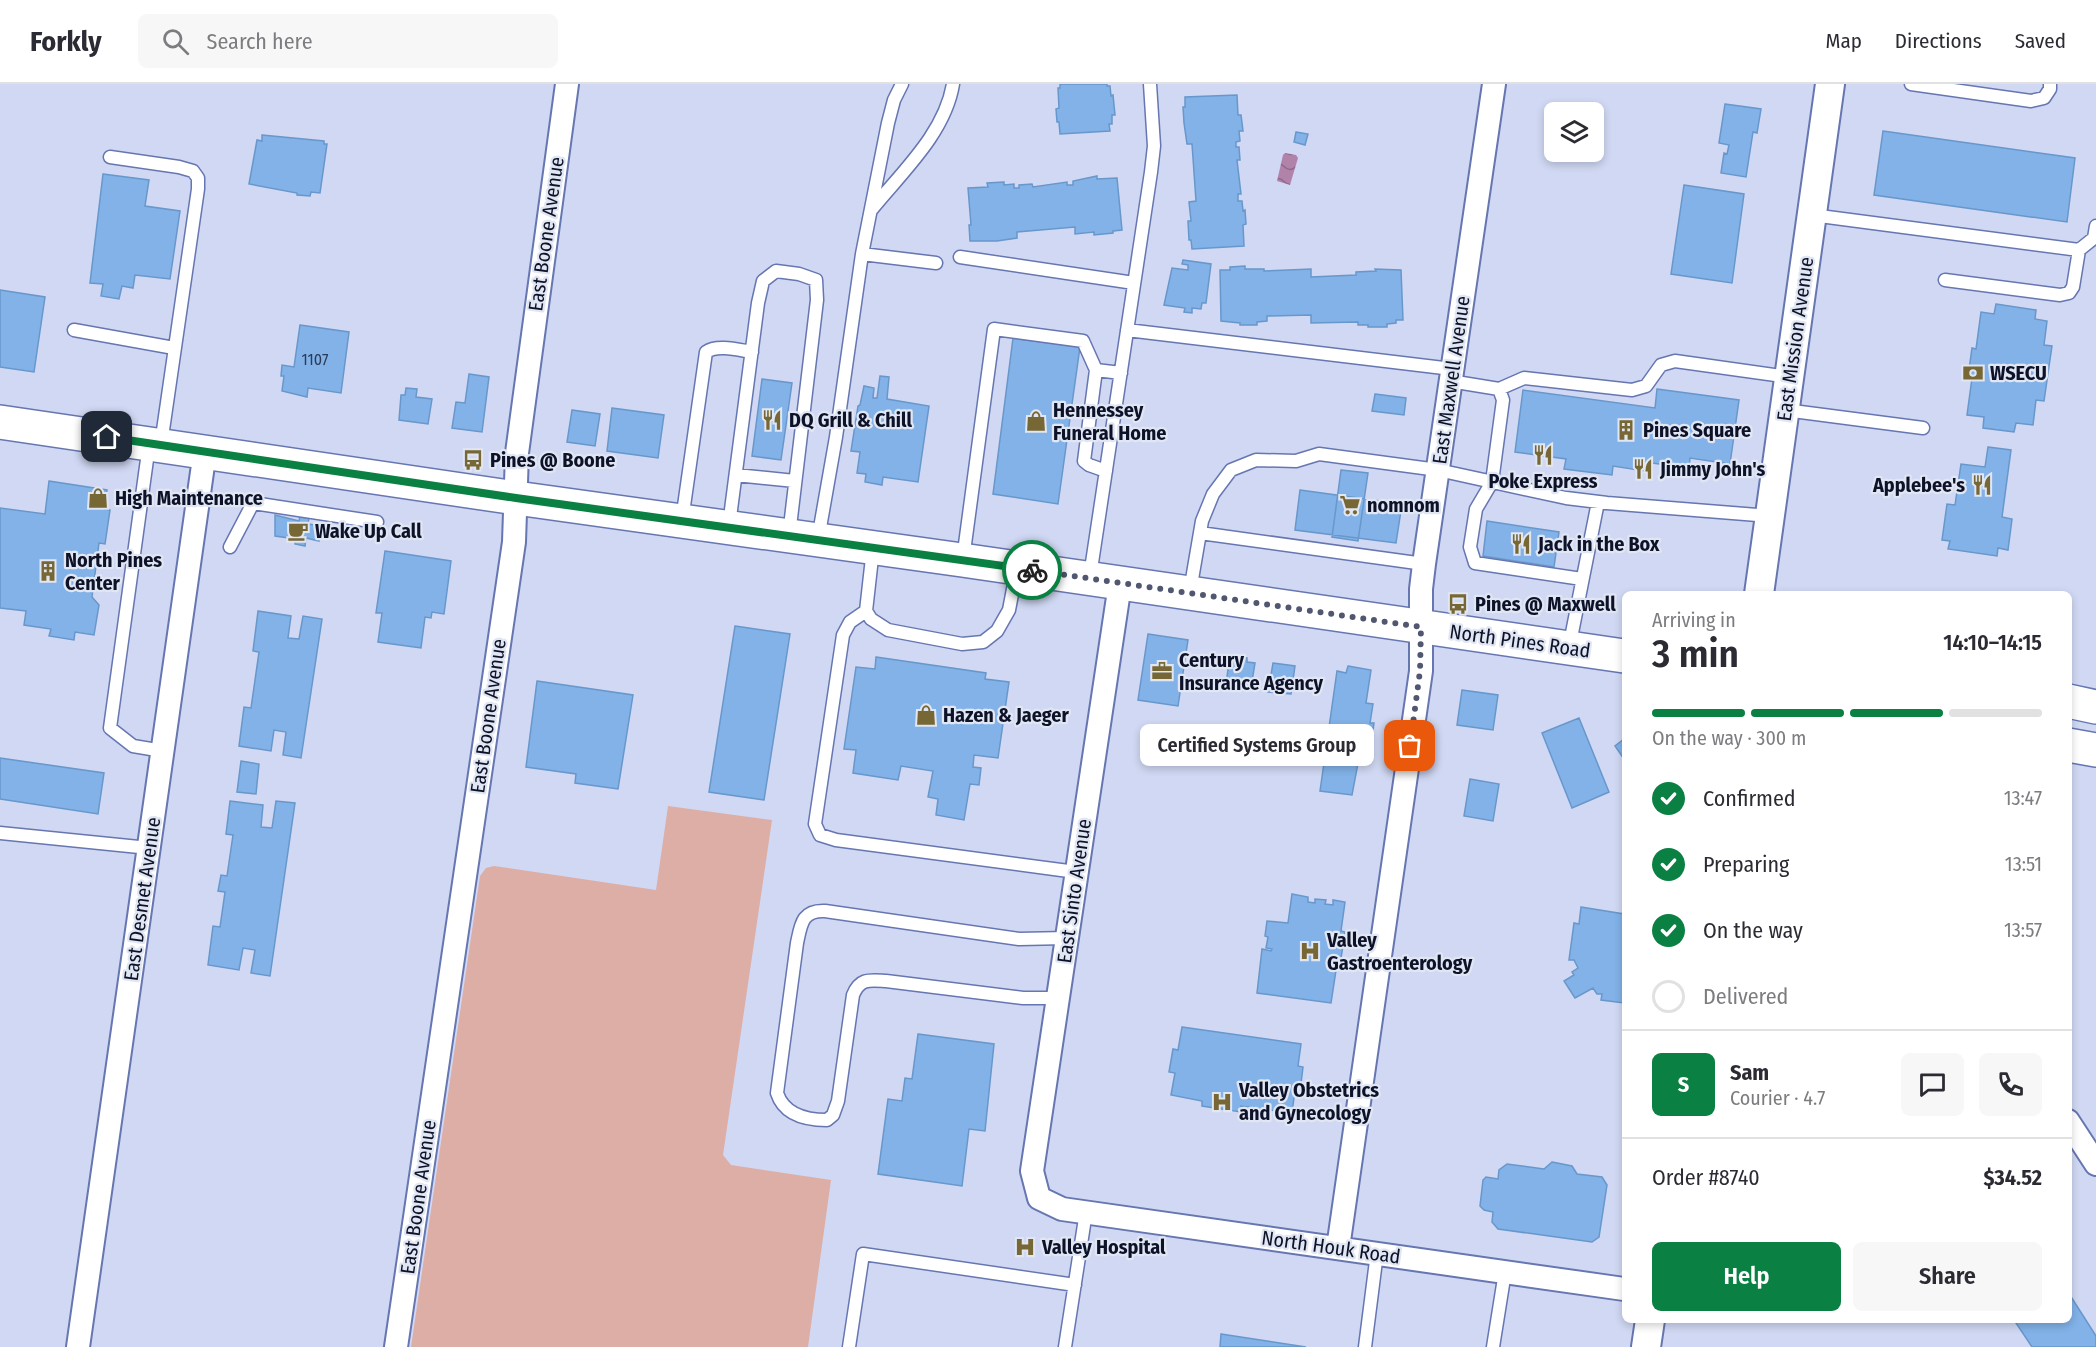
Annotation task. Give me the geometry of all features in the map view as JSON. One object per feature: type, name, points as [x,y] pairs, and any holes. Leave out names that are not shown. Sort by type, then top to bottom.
[{"type":"main road","name":"North Pines Road","points":[[0,422],[516,498],[1622,655]]},
{"type":"main road","points":[[2072,702],[2096,707]]},
{"type":"main road","points":[[2072,746],[2096,750]]},
{"type":"street","name":"East Boone Avenue","points":[[396,1347],[512,554],[517,453],[567,84]]},
{"type":"street","name":"East Maxwell Avenue","points":[[1338,1248],[1420,671],[1421,589],[1424,564],[1494,84]]},
{"type":"street","name":"East Mission Avenue","points":[[1759,591],[1830,84]]},
{"type":"street","name":"East Desmet Avenue","points":[[78,1347],[206,451]]},
{"type":"street","name":"East Sinto Avenue","points":[[1039,1198],[1032,1171],[1076,872],[1105,581]]},
{"type":"street","points":[[2072,1127],[2096,1164]]},
{"type":"street","name":"North Houk Road","points":[[1039,1198],[1062,1209],[1622,1289]]},
{"type":"street","points":[[1646,1347],[1650,1323]]},
{"type":"lane","points":[[803,538],[836,437],[862,254],[888,123],[894,100],[902,84]]},
{"type":"lane","points":[[871,210],[924,146],[943,115],[953,84]]},
{"type":"lane","points":[[1105,581],[1106,471],[1154,146],[1150,84]]},
{"type":"lane","points":[[1911,84],[2031,101],[2044,98],[2050,84]]},
{"type":"lane","points":[[110,157],[179,166],[193,171],[198,178],[174,348],[155,444],[110,728],[133,746],[163,751]]},
{"type":"lane","points":[[1812,215],[2079,250]]},
{"type":"lane","points":[[1945,280],[2060,295],[2068,293],[2073,287],[2079,250],[2094,238],[2096,226]]},
{"type":"lane","points":[[862,254],[936,263]]},
{"type":"lane","points":[[960,257],[1134,283]]},
{"type":"lane","points":[[729,528],[758,303],[763,281],[776,271],[799,274],[816,280],[817,300],[795,481],[803,538]]},
{"type":"lane","points":[[962,560],[994,329],[1083,341],[1096,369],[1084,461],[1106,471]]},
{"type":"lane","points":[[74,330],[174,348]]},
{"type":"lane","points":[[1127,330],[1451,375],[1499,389],[1524,378],[1632,390],[1646,386],[1661,365],[1675,361],[1789,377]]},
{"type":"lane","points":[[682,521],[706,352],[719,348],[752,352]]},
{"type":"lane","points":[[1096,369],[1121,374]]},
{"type":"lane","points":[[1499,389],[1503,400],[1492,482],[1476,509],[1470,547],[1475,563],[1582,579]]},
{"type":"lane","points":[[1785,410],[1923,428]]},
{"type":"lane","points":[[1190,594],[1200,533],[1213,494],[1231,470],[1256,460],[1296,461],[1319,454],[1438,470],[1598,502],[1770,516]]},
{"type":"lane","points":[[736,475],[795,481]]},
{"type":"lane","points":[[1569,648],[1598,502]]},
{"type":"lane","points":[[230,547],[253,503],[377,522]]},
{"type":"lane","points":[[1200,533],[1424,564]]},
{"type":"lane","points":[[873,548],[866,611],[871,619],[888,630],[962,644],[982,642],[997,631],[1009,610],[1017,568]]},
{"type":"lane","points":[[866,611],[850,622],[843,635],[814,824],[820,835],[836,840],[1076,872]]},
{"type":"lane","points":[[0,833],[149,848]]},
{"type":"lane","points":[[1058,998],[1023,998],[885,981],[861,982],[857,985],[853,995],[838,1101],[833,1115],[827,1120],[804,1118],[792,1113],[780,1102],[777,1093],[797,943],[802,923],[814,910],[1019,939],[1067,938]]},
{"type":"lane","points":[[1065,1347],[1086,1212]]},
{"type":"lane","points":[[1365,1347],[1377,1253]]},
{"type":"lane","points":[[849,1347],[863,1254],[1075,1285]]},
{"type":"lane","points":[[1493,1347],[1505,1272]]},
{"type":"shaded area","points":[[668,806],[772,820],[723,1155],[731,1165],[831,1180],[808,1347],[411,1347],[480,876],[486,868],[494,866],[656,890]]},
{"type":"water","points":[[1285,153],[1296,155],[1298,158],[1290,185],[1277,181]]},
{"type":"building","points":[[1060,84],[1107,84],[1110,86],[1115,115],[1112,115],[1112,124],[1109,124],[1110,131],[1060,134],[1056,109],[1059,108],[1058,88]]},
{"type":"building","points":[[1237,95],[1238,115],[1241,115],[1243,131],[1239,131],[1240,141],[1236,142],[1236,147],[1239,147],[1240,160],[1237,160],[1241,194],[1238,194],[1238,201],[1242,201],[1243,211],[1245,210],[1244,246],[1192,249],[1191,240],[1189,240],[1188,221],[1191,221],[1189,202],[1196,201],[1192,144],[1187,144],[1184,123],[1185,97]]},
{"type":"building","points":[[1725,104],[1761,109],[1757,133],[1753,132],[1746,177],[1721,173],[1724,153],[1727,154],[1729,145],[1719,143]]},
{"type":"building","points":[[1883,131],[2075,158],[2067,222],[1874,195]]},
{"type":"building","points":[[1296,132],[1308,134],[1305,145],[1294,142]]},
{"type":"building","points":[[262,135],[324,141],[324,144],[327,144],[320,193],[311,192],[310,196],[297,195],[297,193],[249,184],[257,140],[262,141]]},
{"type":"building","points":[[103,174],[149,180],[145,206],[180,211],[170,279],[135,275],[133,288],[122,286],[119,299],[101,296],[103,284],[90,283]]},
{"type":"building","points":[[1097,176],[1097,179],[1117,178],[1122,230],[1094,235],[1094,232],[1075,234],[1075,227],[1017,232],[1017,238],[997,241],[970,241],[968,188],[988,187],[987,183],[1004,182],[1004,185],[1014,184],[1014,188],[1019,188],[1019,185],[1032,184],[1033,187],[1067,182],[1067,185],[1073,185],[1073,181]]},
{"type":"building","points":[[1684,185],[1744,194],[1732,283],[1671,274]]},
{"type":"building","points":[[1183,260],[1211,264],[1206,303],[1202,303],[1201,309],[1192,308],[1192,313],[1184,312],[1185,308],[1164,305],[1172,268],[1188,270],[1188,265],[1182,264]]},
{"type":"building","points":[[1245,266],[1245,269],[1264,269],[1264,271],[1311,269],[1311,277],[1356,275],[1356,272],[1376,271],[1375,269],[1401,270],[1403,320],[1396,320],[1396,323],[1387,324],[1387,327],[1368,327],[1368,325],[1358,325],[1358,322],[1311,323],[1311,315],[1267,316],[1267,321],[1257,322],[1257,325],[1240,325],[1240,323],[1221,321],[1220,270]]},
{"type":"building","points":[[0,290],[45,297],[34,372],[0,367]]},
{"type":"building","points":[[1996,304],[2036,310],[2035,319],[2047,321],[2044,345],[2052,346],[2044,401],[2036,400],[2033,425],[2016,423],[2014,432],[1983,428],[1984,417],[1967,415],[1972,378],[1968,377],[1972,348],[1976,349],[1981,312],[1994,314]]},
{"type":"building","points":[[300,325],[349,332],[341,393],[308,388],[307,397],[282,391],[284,376],[281,376],[282,365],[294,367]]},
{"type":"building","name":"Hennessey Funeral Home","points":[[1013,338],[1080,347],[1058,504],[993,494]]},
{"type":"building","points":[[469,374],[489,377],[482,432],[452,428],[456,402],[465,403]]},
{"type":"building","points":[[880,376],[889,377],[887,399],[929,406],[918,482],[883,477],[882,485],[865,482],[866,474],[857,473],[860,452],[851,451],[858,406],[864,386],[874,388],[873,398],[877,398]]},
{"type":"building","name":"DQ Grill & Chill","points":[[762,379],[792,383],[781,460],[752,456]]},
{"type":"building","points":[[406,388],[417,389],[416,397],[432,399],[428,424],[399,420],[401,395],[405,395]]},
{"type":"building","name":"Pines Square","points":[[1657,389],[1739,400],[1730,464],[1690,458],[1689,468],[1652,463],[1651,472],[1613,466],[1612,475],[1564,469],[1566,459],[1515,452],[1523,390],[1655,408]]},
{"type":"building","points":[[1375,394],[1406,398],[1404,415],[1372,411]]},
{"type":"building","points":[[612,408],[664,415],[658,458],[607,451]]},
{"type":"building","points":[[572,410],[600,414],[595,446],[567,442]]},
{"type":"building","name":"Applebee's","points":[[1988,447],[2011,450],[2002,517],[2012,519],[2008,550],[1998,548],[1997,556],[1948,549],[1950,541],[1942,540],[1947,504],[1955,505],[1961,464],[1985,467]]},
{"type":"building","name":"nomnom","points":[[1341,470],[1368,473],[1358,541],[1332,537]]},
{"type":"building","name":"North Pines Center","points":[[49,481],[107,490],[104,509],[110,510],[105,544],[99,543],[92,597],[99,605],[94,635],[75,632],[74,640],[49,636],[51,629],[24,625],[26,611],[0,608],[0,508],[45,514]]},
{"type":"building","name":"nomnom","points":[[1300,490],[1402,504],[1396,543],[1295,530]]},
{"type":"building","name":"Wake Up Call","points":[[275,515],[299,521],[300,516],[309,517],[308,524],[322,526],[319,541],[306,538],[305,546],[295,544],[296,539],[275,536]]},
{"type":"building","name":"Jack in the Box","points":[[1487,521],[1559,532],[1554,567],[1483,556]]},
{"type":"building","points":[[385,551],[451,561],[444,614],[432,612],[431,618],[425,617],[421,648],[378,642],[382,613],[376,613]]},
{"type":"building","points":[[258,611],[291,616],[288,638],[299,639],[303,616],[322,619],[301,758],[283,755],[286,732],[274,730],[271,751],[239,746],[244,707],[251,708],[259,652],[253,651]]},
{"type":"building","points":[[735,626],[790,634],[764,800],[709,792]]},
{"type":"building","points":[[1148,634],[1188,640],[1178,706],[1138,700]]},
{"type":"building","points":[[1230,655],[1247,658],[1247,662],[1255,663],[1251,688],[1226,684]]},
{"type":"building","name":"Hazen & Jaeger","points":[[876,657],[986,673],[985,679],[1009,682],[998,758],[974,755],[973,767],[981,768],[979,785],[970,784],[964,820],[936,815],[938,799],[928,797],[933,771],[901,766],[898,780],[853,773],[856,750],[844,749],[856,667],[875,669]]},
{"type":"building","points":[[1273,663],[1295,666],[1291,694],[1268,692]]},
{"type":"building","points":[[1348,666],[1371,670],[1366,703],[1373,704],[1370,723],[1374,723],[1371,743],[1366,742],[1364,759],[1359,758],[1352,795],[1320,791],[1337,671],[1346,673]]},
{"type":"building","points":[[537,681],[633,695],[618,789],[575,783],[576,774],[526,767]]},
{"type":"building","points":[[1462,690],[1498,695],[1493,730],[1457,725]]},
{"type":"building","points":[[1579,718],[1609,792],[1572,808],[1542,733]]},
{"type":"building","points":[[1622,741],[1622,756],[1615,746]]},
{"type":"building","points":[[0,758],[104,773],[98,814],[0,799]]},
{"type":"building","points":[[241,761],[259,764],[256,794],[237,792]]},
{"type":"building","points":[[1470,779],[1499,784],[1493,821],[1464,816]]},
{"type":"building","points":[[230,801],[263,805],[261,827],[272,828],[276,801],[295,803],[270,976],[251,973],[255,950],[243,948],[239,970],[208,965],[213,926],[220,927],[225,892],[218,891],[221,875],[227,876],[233,835],[226,834]]},
{"type":"building","points":[[1292,894],[1308,897],[1308,902],[1315,903],[1315,899],[1326,900],[1325,904],[1333,905],[1333,900],[1345,902],[1341,931],[1345,932],[1331,1003],[1257,993],[1262,949],[1271,951],[1272,949],[1266,948],[1267,921],[1288,923]]},
{"type":"building","points":[[1581,907],[1622,914],[1622,1003],[1601,1000],[1602,994],[1597,994],[1593,988],[1575,998],[1564,981],[1574,975],[1572,972],[1578,968],[1574,960],[1569,960],[1574,923],[1579,924]]},
{"type":"building","points":[[1182,1027],[1301,1044],[1298,1066],[1303,1067],[1300,1091],[1295,1090],[1292,1113],[1241,1106],[1241,1112],[1202,1106],[1202,1101],[1171,1095],[1175,1073],[1169,1072],[1173,1049],[1178,1050]]},
{"type":"building","points":[[918,1034],[994,1044],[985,1131],[969,1129],[962,1186],[878,1174],[888,1099],[902,1101],[905,1078],[912,1079]]},
{"type":"building","points":[[1552,1162],[1572,1166],[1577,1174],[1602,1177],[1607,1185],[1599,1237],[1592,1242],[1498,1229],[1492,1222],[1493,1212],[1484,1210],[1480,1206],[1483,1180],[1486,1177],[1498,1179],[1499,1170],[1507,1164],[1544,1169]]},
{"type":"building","points":[[2072,1298],[2096,1336],[2096,1347],[2032,1347],[2016,1323],[2072,1323]]},
{"type":"building","points":[[1221,1334],[1306,1347],[1220,1347]]},
{"type":"way so far","points":[[1032,570],[1421,627],[1420,671],[1410,746]]},
{"type":"place","name":"WSECU","points":[[1973,373]]},
{"type":"place","name":"DQ Grill & Chill","points":[[772,420]]},
{"type":"place","name":"Hennessey Funeral Home","points":[[1036,421]]},
{"type":"place","name":"Pines Square","points":[[1626,430]]},
{"type":"place","name":"Poke Express","points":[[1543,455]]},
{"type":"place","name":"Pines @ Boone","points":[[473,460]]},
{"type":"place","name":"Jimmy John's","points":[[1643,469]]},
{"type":"place","name":"Applebee's","points":[[1982,485]]},
{"type":"place","name":"High Maintenance","points":[[98,498]]},
{"type":"place","name":"nomnom","points":[[1350,505]]},
{"type":"place","name":"Wake Up Call","points":[[298,531]]},
{"type":"place","name":"Jack in the Box","points":[[1521,544]]},
{"type":"place","name":"North Pines Center","points":[[48,571]]},
{"type":"place","name":"Pines @ Maxwell","points":[[1458,604]]},
{"type":"place","name":"Century Insurance Agency","points":[[1162,671]]},
{"type":"place","name":"Hazen & Jaeger","points":[[926,715]]},
{"type":"place","name":"Certified Systems Group","points":[[1410,746]]},
{"type":"place","name":"Valley Gastroenterology","points":[[1310,951]]},
{"type":"place","name":"Valley Obstetrics and Gynecology","points":[[1222,1102]]},
{"type":"place","name":"Valley Hospital","points":[[1025,1247]]},
{"type":"route","points":[[107,437],[516,498],[1032,570]]}]
